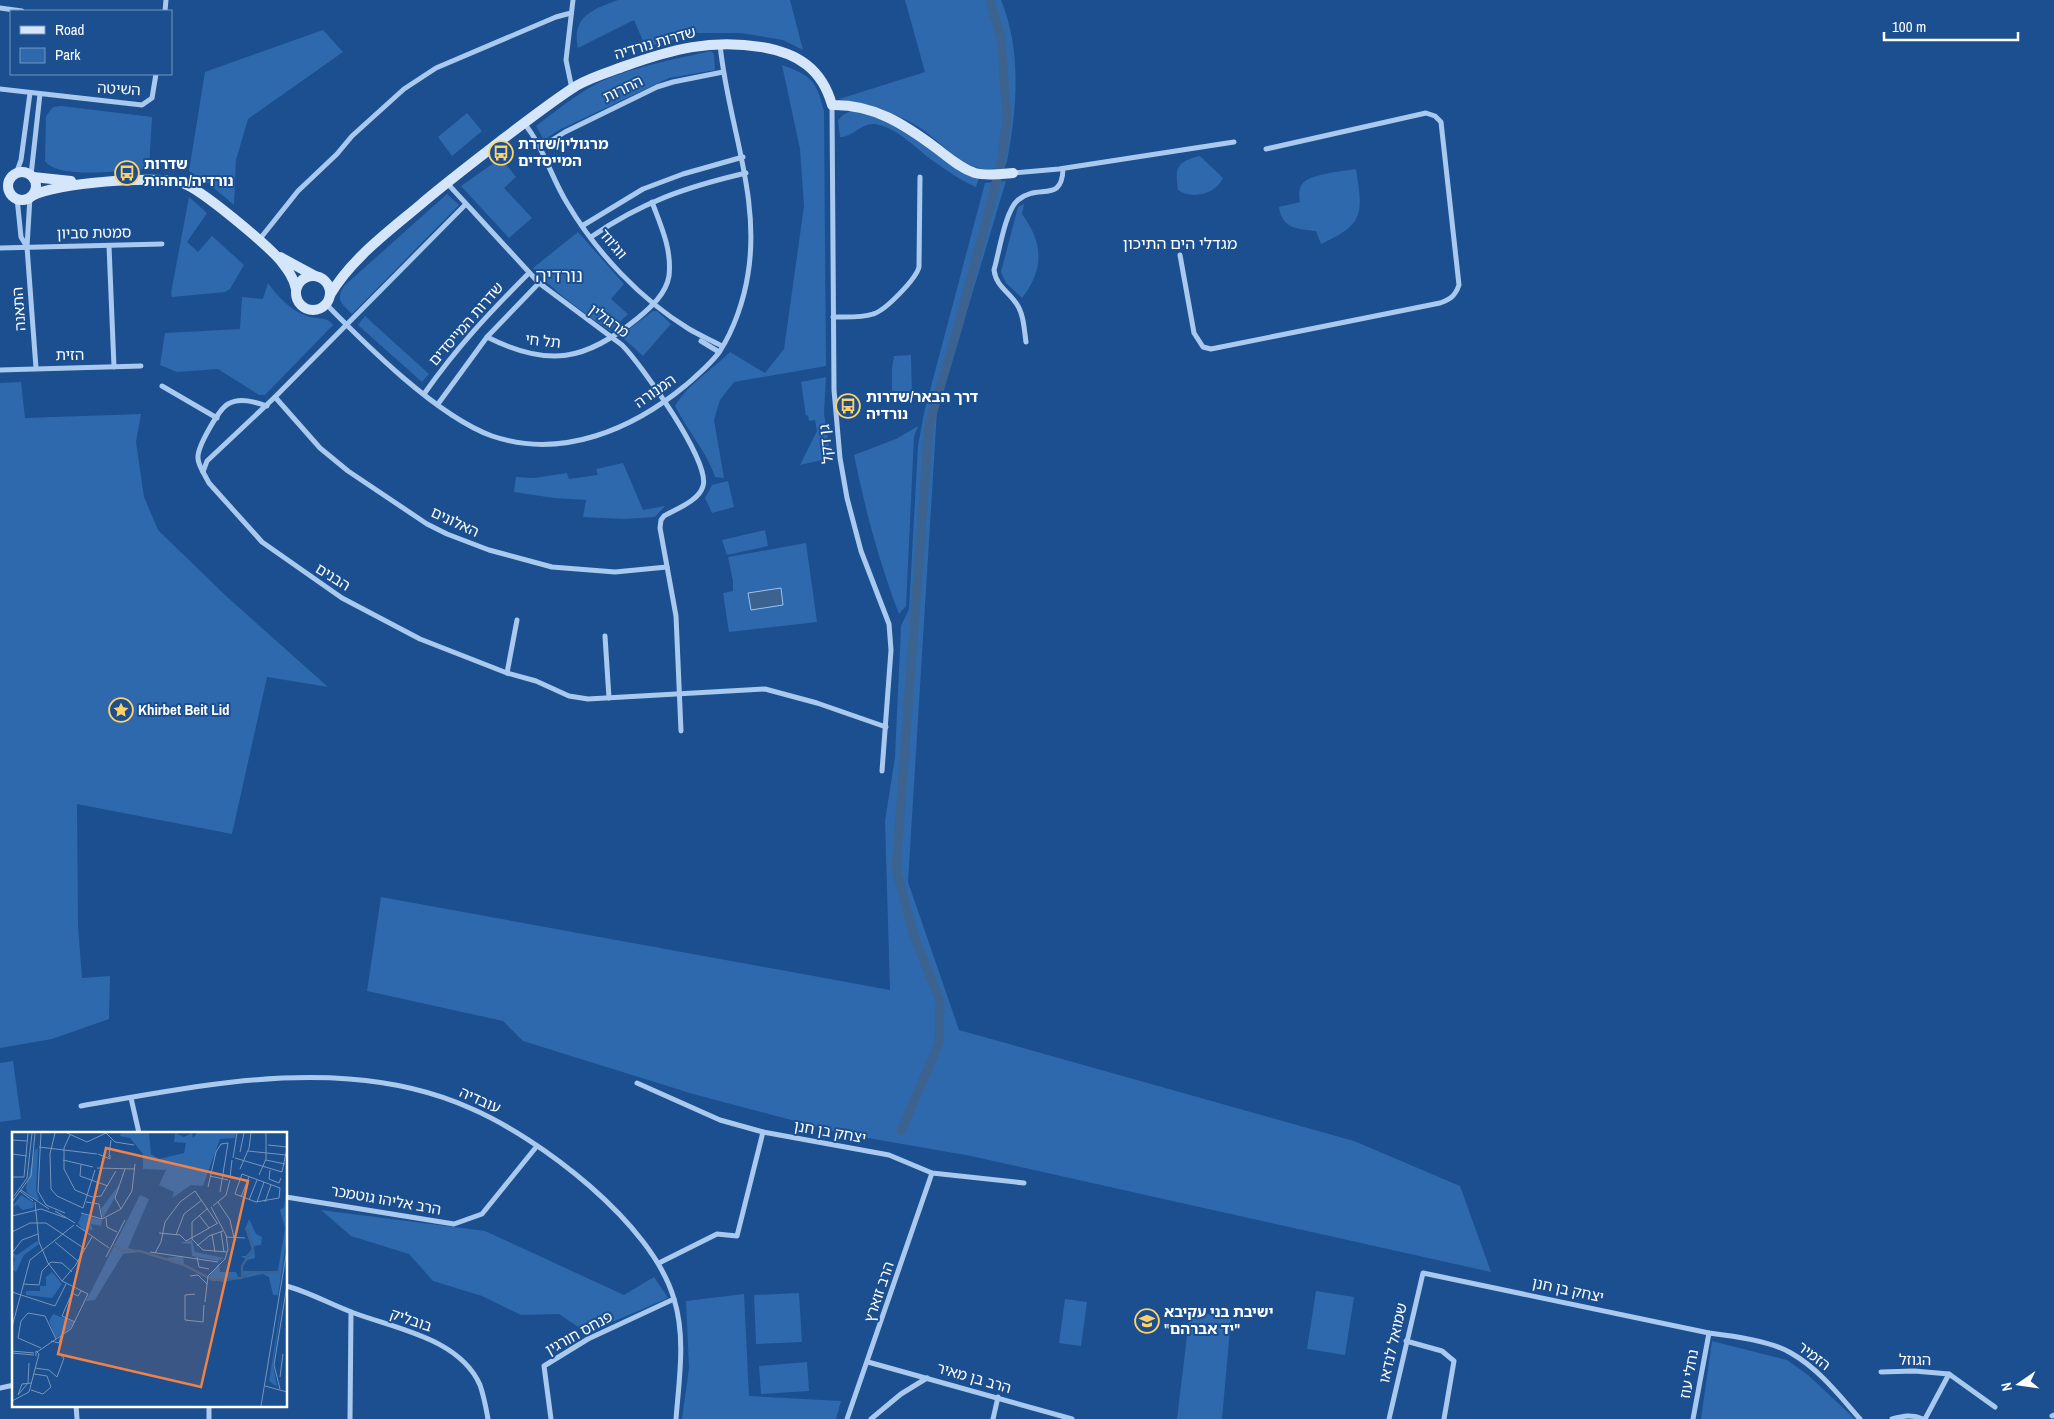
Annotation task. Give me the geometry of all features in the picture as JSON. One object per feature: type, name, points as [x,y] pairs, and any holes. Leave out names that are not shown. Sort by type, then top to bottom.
[{"type":"street","points":[[572,0],[566,60],[572,89]]},
{"type":"street","points":[[0,8],[15,10]]},
{"type":"street","points":[[259,241],[298,191],[337,154],[352,136],[404,90],[436,68],[556,17],[571,13]]},
{"type":"street","name":"שדרות נורדיה","points":[[328,299],[338,281],[352,265],[446,182],[572,89],[590,80],[648,58],[690,46],[720,43],[767,48],[785,52],[801,60],[814,70],[824,82],[832,105]]},
{"type":"street","name":"המנורה","points":[[328,299],[347,325],[424,394],[471,426],[491,435],[522,443],[535,444],[572,441],[603,434],[638,419],[664,402],[703,370],[719,352],[741,304],[748,274],[751,241],[746,173],[723,72],[720,43]]},
{"type":"street","name":"החרות","points":[[541,147],[565,132],[656,87],[723,72]]},
{"type":"street","name":"השיטה","points":[[0,89],[136,105],[148,102],[152,98],[156,75]]},
{"type":"street","points":[[15,197],[9,186],[21,160],[30,93]]},
{"type":"street","points":[[31,196],[36,184],[32,176],[40,94]]},
{"type":"street","points":[[832,105],[860,107],[896,121],[911,129],[957,164],[982,174],[1063,169],[1234,142]]},
{"type":"street","name":"גן דקל","points":[[832,105],[834,390],[844,483],[861,551],[886,615],[890,632],[891,650],[882,771]]},
{"type":"street","points":[[1180,255],[1194,333],[1203,347],[1211,349],[1440,303],[1456,294],[1460,286],[1441,122],[1435,116],[1426,114],[1266,149]]},
{"type":"street","name":"ווג'ווד","points":[[524,123],[541,147],[556,184],[582,226],[623,274],[654,303],[689,329],[722,346]]},
{"type":"street","points":[[582,226],[643,189],[683,174],[742,157]]},
{"type":"street","points":[[1026,342],[1020,311],[1015,302],[995,279],[994,270],[1013,204],[1023,196],[1031,193],[1058,188],[1062,183],[1063,169]]},
{"type":"street","points":[[0,181],[22,172],[32,176],[87,183]]},
{"type":"street","points":[[591,237],[622,217],[652,202],[704,182],[746,173]]},
{"type":"street","points":[[833,317],[864,316],[880,312],[916,276],[919,266],[920,177]]},
{"type":"street","points":[[0,192],[25,200],[48,189],[87,183],[163,180],[181,182],[200,193],[273,253],[289,271],[296,289],[298,302],[306,309],[317,309],[328,299],[328,285],[318,277],[273,253]]},
{"type":"street","name":"מרגולין","points":[[446,182],[539,283],[632,354],[664,402]]},
{"type":"street","name":"התאנה","points":[[31,196],[27,247],[36,368]]},
{"type":"street","name":"התאנה","points":[[15,197],[20,232],[23,242],[27,247]]},
{"type":"street","name":"תל חי","points":[[487,337],[527,354],[561,357],[594,347],[611,338],[654,303],[662,293],[668,278],[670,262],[666,238],[652,202]]},
{"type":"street","points":[[203,472],[207,461],[267,406],[466,204]]},
{"type":"street","name":"סמטת סביון","points":[[0,248],[162,244]]},
{"type":"street","points":[[109,246],[114,367]]},
{"type":"street","name":"שדרות נורדיה","points":[[318,277],[334,276],[352,265]]},
{"type":"street","name":"שדרות המייסדים","points":[[424,394],[448,360],[482,320],[529,273]]},
{"type":"street","points":[[296,289],[304,278],[318,277]]},
{"type":"street","name":"שדרות המייסדים","points":[[438,404],[487,337],[539,283]]},
{"type":"street","points":[[701,341],[719,352]]},
{"type":"street","name":"הזית","points":[[0,370],[141,366]]},
{"type":"street","points":[[162,386],[217,418]]},
{"type":"street","name":"האלונים","points":[[275,397],[320,448],[348,471],[446,534],[489,550],[552,567],[615,572],[667,567]]},
{"type":"street","points":[[203,472],[197,457],[201,443],[228,404],[254,401],[267,406]]},
{"type":"street","points":[[664,402],[698,456],[704,485],[695,498],[664,516],[661,520],[662,546],[676,616],[681,731]]},
{"type":"street","name":"הבנים","points":[[203,472],[209,483],[262,542],[316,582],[398,628],[507,672],[578,698],[765,689],[886,727]]},
{"type":"street","points":[[507,672],[517,620]]},
{"type":"street","points":[[605,636],[609,698]]},
{"type":"street","name":"עובדיה","points":[[81,1106],[261,1079],[309,1077],[382,1083],[426,1092],[470,1108],[504,1125],[537,1146],[586,1183],[640,1237],[660,1263],[674,1299],[678,1316],[680,1372],[676,1419]]},
{"type":"street","name":"יצחק בן חנן","points":[[637,1083],[720,1120],[763,1132],[889,1155],[932,1173],[1024,1183]]},
{"type":"street","points":[[131,1098],[139,1132]]},
{"type":"street","points":[[660,1263],[717,1234],[737,1236],[763,1132]]},
{"type":"street","name":"הרב אליהו גוטמכר","points":[[288,1197],[454,1224],[482,1214],[537,1146]]},
{"type":"street","name":"הרב זוארץ","points":[[847,1419],[932,1173]]},
{"type":"street","name":"יצחק בן חנן","points":[[1423,1272],[1709,1333]]},
{"type":"street","name":"שמואל לנדאו","points":[[1389,1419],[1423,1272]]},
{"type":"street","name":"בובליק","points":[[288,1287],[351,1312],[435,1341],[452,1351],[465,1362],[477,1380],[488,1419]]},
{"type":"street","name":"פנחס חורגין","points":[[551,1419],[544,1366],[588,1339],[674,1299]]},
{"type":"street","points":[[350,1419],[351,1312]]},
{"type":"street","name":"נחלי עוז","points":[[1693,1419],[1709,1333]]},
{"type":"street","name":"הזמיר","points":[[1709,1333],[1750,1339],[1790,1352],[1824,1378],[1860,1419]]},
{"type":"street","points":[[1406,1341],[1442,1351],[1454,1361],[1444,1419]]},
{"type":"street","name":"הרב בן מאיר","points":[[868,1362],[1072,1419]]},
{"type":"street","name":"הגוזל","points":[[1880,1372],[1914,1371],[1949,1374],[1995,1407]]},
{"type":"street","name":"הגוזל","points":[[1892,1419],[1903,1416],[1915,1416],[1924,1419],[1949,1374]]},
{"type":"street","points":[[870,1419],[901,1394],[926,1378]]},
{"type":"street","points":[[993,1419],[998,1397]]},
{"type":"street","points":[[76,1406],[77,1419]]},
{"type":"street","points":[[209,1406],[209,1419]]},
{"type":"green space","points":[[618,0],[790,0],[803,50],[783,40],[741,33],[694,33],[646,48],[634,20],[578,48],[578,29],[586,16],[600,7]]},
{"type":"green space","points":[[905,0],[1001,0],[1008,19],[1012,39],[1016,80],[1013,121],[1005,166],[991,169],[978,168],[960,159],[920,128],[903,118],[876,108],[839,99],[925,72]]},
{"type":"green space","points":[[323,30],[343,52],[248,119],[236,160],[234,205],[208,183],[189,171],[205,72]]},
{"type":"green space","points":[[711,51],[714,54],[715,70],[669,78],[559,130],[544,140],[536,126],[580,94],[608,78],[652,64]]},
{"type":"green space","points":[[782,65],[800,72],[811,80],[818,92],[824,111],[826,366],[734,382],[720,400],[714,420],[724,478],[715,477],[707,459],[675,406],[693,384],[730,352],[765,373],[784,349],[804,206],[800,149]]},
{"type":"green space","points":[[61,106],[152,117],[149,169],[78,172],[52,167],[45,161],[46,116],[53,107]]},
{"type":"green space","points":[[852,110],[874,115],[898,127],[942,159],[979,178],[976,187],[951,173],[900,135],[884,126],[870,124],[849,135],[840,137],[838,120]]},
{"type":"green space","points":[[467,113],[482,131],[452,156],[438,137]]},
{"type":"green space","points":[[1200,156],[1223,178],[1220,184],[1203,194],[1197,195],[1190,195],[1178,190],[1177,171],[1179,167],[1182,163]]},
{"type":"green space","points":[[501,158],[516,177],[504,188],[532,218],[509,238],[461,186]]},
{"type":"green space","points":[[1356,169],[1360,207],[1358,216],[1346,230],[1321,244],[1316,231],[1303,230],[1287,224],[1279,207],[1300,202],[1299,194],[1303,183],[1313,177],[1328,173]]},
{"type":"green space","points":[[1006,181],[937,411],[908,882],[959,1030],[1354,1141],[1460,1186],[1491,1272],[971,1156],[845,1134],[693,1094],[523,1041],[503,1021],[367,991],[381,897],[890,990],[885,821],[895,757],[901,626],[909,609],[918,446],[924,413],[985,183]]},
{"type":"green space","points":[[447,194],[459,205],[352,314],[341,302],[340,295],[344,286]]},
{"type":"green space","points":[[189,197],[207,213],[187,242],[198,252],[212,236],[244,265],[230,289],[225,292],[172,297],[171,293]]},
{"type":"green space","points":[[1024,204],[1022,214],[1034,236],[1039,256],[1034,277],[1022,298],[1006,283],[1001,272],[1018,207]]},
{"type":"green space","points":[[578,232],[624,284],[611,299],[628,314],[610,331],[560,294],[533,268]]},
{"type":"green space","points":[[268,283],[279,297],[294,309],[308,316],[327,320],[333,325],[265,395],[259,395],[218,369],[177,372],[160,365],[165,333],[240,329],[242,297],[263,299]]},
{"type":"green space","points":[[653,311],[657,311],[671,324],[643,356],[622,337],[624,333]]},
{"type":"green space","points":[[365,316],[429,374],[422,382],[358,325]]},
{"type":"green space","points":[[911,355],[912,397],[892,396],[894,356]]},
{"type":"green space","points":[[826,377],[824,414],[831,458],[800,465],[817,431],[815,420],[809,421],[808,415],[806,416],[801,382]]},
{"type":"green space","points":[[21,382],[25,418],[141,414],[136,442],[144,497],[158,530],[225,595],[328,687],[267,677],[232,834],[77,804],[78,926],[82,978],[110,976],[109,1019],[52,1039],[0,1048],[0,383]]},
{"type":"green space","points":[[918,426],[914,437],[906,606],[899,614],[873,535],[854,455],[896,439]]},
{"type":"green space","points":[[623,463],[643,510],[665,506],[655,517],[624,519],[583,517],[586,500],[554,498],[514,492],[516,477],[534,478],[567,473],[569,479],[598,475],[596,469]]},
{"type":"green space","points":[[728,481],[734,507],[712,513],[705,498],[712,485]]},
{"type":"green space","points":[[765,530],[768,546],[727,555],[722,540]]},
{"type":"green space","points":[[806,543],[817,622],[729,632],[723,593],[733,591],[728,557]]},
{"type":"green space","points":[[13,1061],[21,1119],[0,1122],[0,1063]]},
{"type":"green space","points":[[321,1210],[485,1231],[624,1295],[654,1277],[668,1298],[587,1333],[559,1314],[521,1315],[482,1296],[433,1281],[409,1254],[351,1236]]},
{"type":"green space","points":[[1316,1291],[1354,1297],[1345,1355],[1307,1349]]},
{"type":"green space","points":[[799,1293],[802,1342],[756,1344],[754,1295]]},
{"type":"green space","points":[[744,1294],[749,1396],[841,1401],[836,1419],[682,1419],[689,1368],[686,1301]]},
{"type":"green space","points":[[1065,1299],[1087,1302],[1081,1346],[1059,1343]]},
{"type":"green space","points":[[1190,1311],[1231,1318],[1222,1419],[1177,1419]]},
{"type":"green space","points":[[1712,1341],[1787,1360],[1808,1375],[1855,1419],[1701,1419]]},
{"type":"green space","points":[[807,1362],[809,1391],[761,1394],[759,1366]]},
{"type":"shaded area","points":[[781,588],[783,605],[751,610],[748,593]]},
{"type":"waterway","points":[[901,1131],[939,1043],[940,1001],[914,936],[896,869],[929,425],[958,327],[1001,164],[1007,118],[1001,39],[990,0]]},
{"type":"place","name":"מרגולין/שדרת המייסדים","points":[[501,153]]},
{"type":"place","name":"שדרות נורדיה/החרות","points":[[127,173]]},
{"type":"place","name":"דרך הבאר/שדרות נורדיה","points":[[848,406]]},
{"type":"place","name":"Khirbet Beit Lid","points":[[121,710]]},
{"type":"place","name":"ישיבת בני עקיבא \"יד אברהם\"","points":[[1147,1321]]},
{"type":"district","name":"מגדלי הים התיכון","points":[[1180,243]]},
{"type":"district","name":"נורדיה","points":[[559,276]]}]
